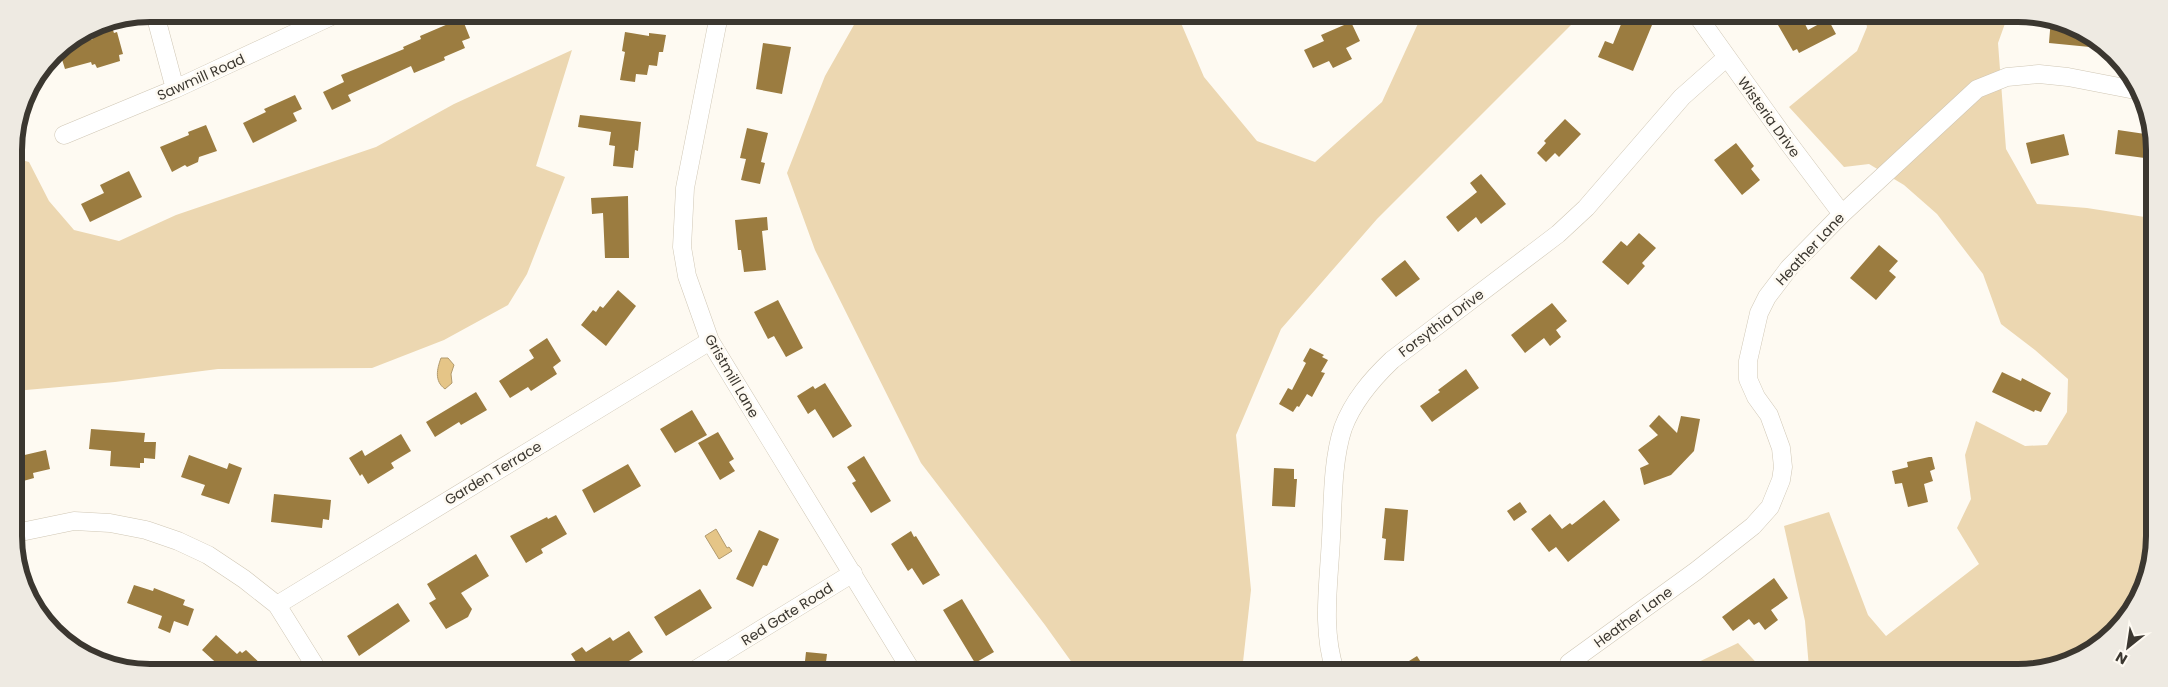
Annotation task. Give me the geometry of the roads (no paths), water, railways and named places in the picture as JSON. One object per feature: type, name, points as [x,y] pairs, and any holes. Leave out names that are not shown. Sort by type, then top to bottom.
[{"type":"street","points":[[157,22],[175,89]]},
{"type":"street","name":"Sawmill Road","points":[[64,135],[175,89],[319,22]]},
{"type":"street","name":"Gristmill Lane","points":[[718,22],[685,188],[682,247],[687,276],[710,341],[907,664]]},
{"type":"street","name":"Wisteria Drive","points":[[1702,22],[1726,58],[1842,214]]},
{"type":"street","name":"Forsythia Drive","points":[[1333,664],[1326,619],[1333,495],[1338,449],[1343,428],[1358,398],[1373,378],[1392,360],[1558,234],[1586,208],[1682,97],[1726,58]]},
{"type":"street","name":"Heather Lane","points":[[1569,663],[1696,571],[1758,521],[1770,507],[1781,480],[1783,467],[1781,448],[1769,415],[1756,397],[1748,378],[1748,361],[1766,298],[1789,268],[1842,214],[1977,89],[2008,77],[2039,74],[2068,77],[2129,89]]},
{"type":"street","name":"Garden Terrace","points":[[277,605],[710,341]]},
{"type":"street","points":[[22,532],[74,520],[146,530],[178,541],[208,555],[244,579],[277,605],[314,664]]},
{"type":"street","name":"Red Gate Road","points":[[705,664],[853,573]]}]
